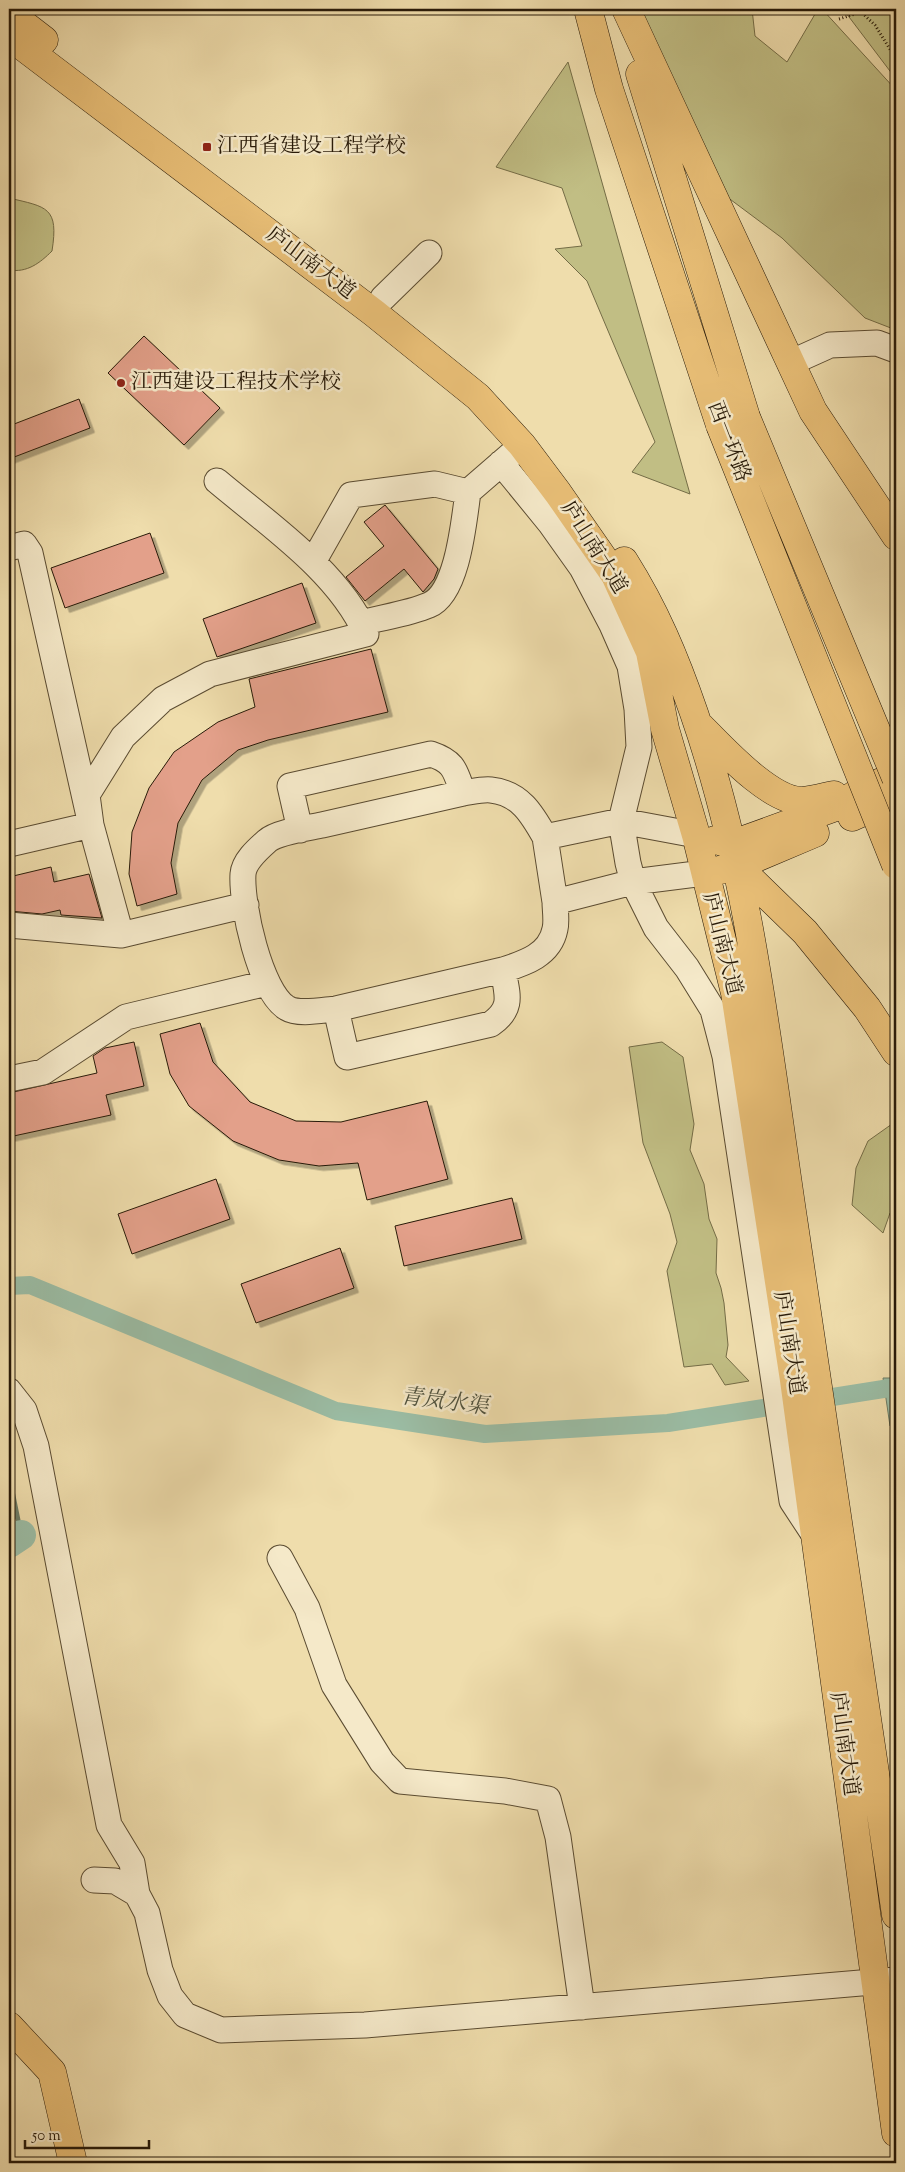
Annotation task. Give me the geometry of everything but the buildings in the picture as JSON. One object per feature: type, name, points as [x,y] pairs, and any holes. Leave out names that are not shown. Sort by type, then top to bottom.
[{"type":"main road","name":"西一环路","points":[[588,9],[609,88],[720,424],[896,865]]},
{"type":"main road","name":"西一环路","points":[[620,9],[746,417],[896,777]]},
{"type":"main road","points":[[626,9],[813,410],[896,536]]},
{"type":"main road","name":"庐山南大道","points":[[9,13],[383,298],[456,355],[495,390],[542,442],[600,523],[646,595],[672,650],[697,723],[719,790],[735,855],[760,998],[794,1371]]},
{"type":"main road","name":"庐山南大道","points":[[9,36],[374,313],[478,397],[522,445],[615,575],[650,652],[665,729],[696,835],[734,993],[794,1371],[815,1536],[886,1981],[896,2133]]},
{"type":"main road","points":[[697,723],[745,772],[778,793],[802,801],[862,790],[896,777]]},
{"type":"main road","points":[[704,873],[735,855],[838,806],[862,790]]},
{"type":"main road","points":[[735,855],[896,798]]},
{"type":"main road","points":[[696,835],[735,855],[806,932],[867,1008],[896,1052]]},
{"type":"main road","name":"庐山南大道","points":[[803,1438],[896,1915]]},
{"type":"main road","points":[[9,2026],[52,2072],[73,2163]]},
{"type":"lane","points":[[383,298],[430,253]]},
{"type":"lane","points":[[790,363],[830,345],[877,342],[896,350]]},
{"type":"lane","points":[[361,623],[430,605],[442,595],[461,550],[468,492],[522,445]]},
{"type":"lane","points":[[501,463],[550,523],[582,568],[612,625],[630,666],[637,709],[638,747],[620,821],[633,882],[656,928],[687,968],[713,1010],[725,1056],[794,1371],[803,1438]]},
{"type":"lane","points":[[92,825],[87,795],[123,737],[163,699],[210,674],[366,634],[361,623],[341,594],[312,562],[217,481]]},
{"type":"lane","points":[[312,562],[351,495],[435,484],[468,492]]},
{"type":"lane","points":[[9,548],[24,544],[30,553],[92,825],[121,935]]},
{"type":"lane","points":[[300,830],[290,786],[384,764],[431,754],[445,758],[454,768],[463,793]]},
{"type":"lane","points":[[490,790],[512,796],[531,811],[545,837],[555,902],[555,929],[548,948],[528,962],[503,970],[336,1009],[309,1012],[287,1009],[271,993],[259,963],[246,905],[243,872],[253,854],[269,839],[300,830],[463,793],[490,790]]},
{"type":"lane","points":[[545,837],[620,821],[696,835]]},
{"type":"lane","points":[[9,844],[92,825]]},
{"type":"lane","points":[[555,902],[633,882],[704,873]]},
{"type":"lane","points":[[9,925],[121,935],[246,905]]},
{"type":"lane","points":[[336,1009],[347,1056],[491,1024],[502,1017],[508,1004],[503,970]]},
{"type":"lane","points":[[9,1079],[42,1072],[126,1017],[267,983]]},
{"type":"lane","points":[[9,1391],[24,1410],[36,1446],[109,1825],[132,1863],[137,1894],[147,1913],[160,1970],[170,1996],[185,2015],[221,2030],[364,2025],[886,1981]]},
{"type":"lane","points":[[280,1558],[307,1608],[334,1685],[382,1762],[400,1781],[506,1791],[548,1799],[558,1837],[582,2007]]},
{"type":"lane","points":[[94,1880],[115,1881],[137,1894]]},
{"type":"path","points":[[839,19],[861,12],[874,25],[896,59]]},
{"type":"shaded area","points":[[636,9],[752,9],[755,36],[787,62],[818,9],[822,9],[896,90],[896,330],[865,318],[782,238],[711,185]]},
{"type":"shaded area","points":[[843,9],[896,9],[896,79]]},
{"type":"shaded area","points":[[568,62],[690,494],[632,472],[655,442],[587,281],[555,249],[582,246],[562,188],[496,167]]},
{"type":"shaded area","points":[[9,198],[41,207],[47,211],[54,225],[52,251],[33,266],[16,271],[9,270]]},
{"type":"shaded area","points":[[662,1042],[683,1057],[694,1124],[690,1150],[704,1184],[709,1219],[717,1239],[716,1273],[724,1303],[728,1345],[726,1357],[749,1381],[725,1385],[712,1364],[684,1367],[667,1271],[677,1242],[670,1214],[643,1143],[629,1047]]},
{"type":"shaded area","points":[[892,1124],[896,1126],[896,1214],[890,1213],[883,1233],[852,1205],[856,1168],[868,1141]]},
{"type":"shaded area","points":[[883,1378],[896,1378],[896,1425],[890,1426]]},
{"type":"waterway","name":"青岚水渠","points":[[9,1286],[30,1285],[336,1411],[485,1434],[668,1423],[896,1387]]},
{"type":"waterway","points":[[9,1415],[13,1417],[9,1441]]},
{"type":"waterway","points":[[9,1476],[21,1535]]},
{"type":"waterway","points":[[9,1543],[21,1535]]},
{"type":"place","name":"江西省建设工程学校","points":[[207,147]]},
{"type":"place","name":"江西建设工程技术学校","points":[[121,383]]}]
